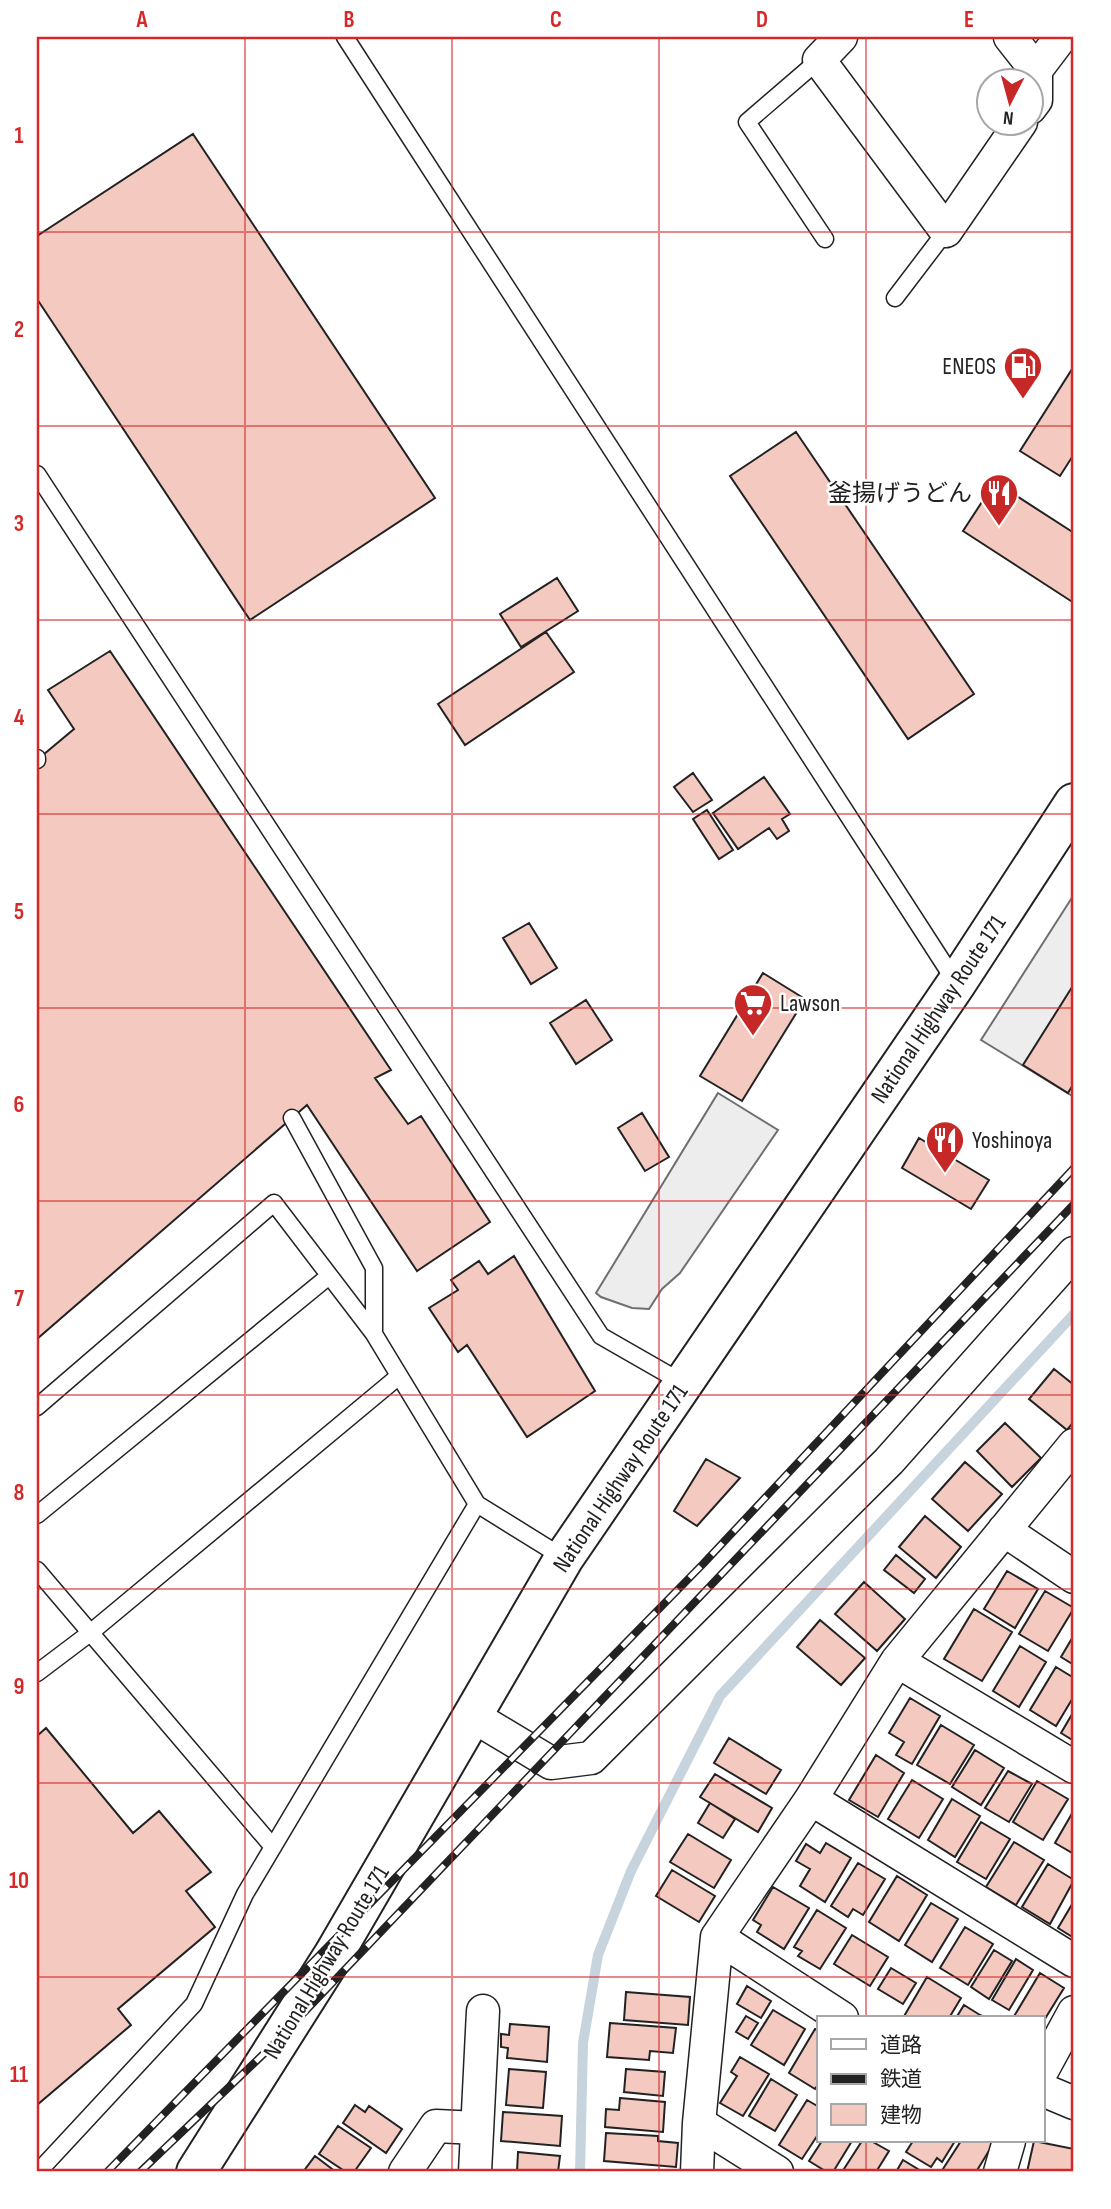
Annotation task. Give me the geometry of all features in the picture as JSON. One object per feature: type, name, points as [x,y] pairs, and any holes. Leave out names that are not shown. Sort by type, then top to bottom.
[{"type":"highway","name":"National Highway Route 171","points":[[196,2172],[334,1954],[564,1558],[956,984],[1074,803]]},
{"type":"street","points":[[841,37],[819,60],[946,231],[1011,136]]},
{"type":"street","points":[[1010,37],[1032,66]]},
{"type":"street","points":[[1040,66],[1061,37]]},
{"type":"street","points":[[471,1715],[551,1763],[591,1758],[888,1461],[1074,1253]]},
{"type":"street","points":[[697,2172],[716,1937],[811,1799],[897,1661],[1074,1445]]},
{"type":"street","points":[[1004,1530],[1074,1577]]},
{"type":"street","points":[[897,1661],[1074,1767]]},
{"type":"street","points":[[811,1799],[1074,1961]]},
{"type":"street","points":[[716,1937],[839,2016]]},
{"type":"street","points":[[475,2172],[483,2011]]},
{"type":"street","points":[[1044,2067],[1074,2012]]},
{"type":"street","points":[[1044,2090],[1074,2104]]},
{"type":"street","points":[[699,2123],[777,2172]]},
{"type":"street","points":[[405,2172],[436,2126],[477,2127]]},
{"type":"street","points":[[1000,2172],[1009,2142]]},
{"type":"lane","points":[[345,37],[956,984]]},
{"type":"lane","points":[[819,60],[747,122],[825,239]]},
{"type":"lane","points":[[895,298],[946,231]]},
{"type":"lane","points":[[37,474],[601,1336],[684,1384]]},
{"type":"lane","points":[[292,1118],[374,1268],[374,1334]]},
{"type":"lane","points":[[37,1408],[274,1203],[374,1334],[477,1504],[564,1558]]},
{"type":"lane","points":[[37,1515],[329,1276]]},
{"type":"lane","points":[[37,1673],[90,1633],[399,1376]]},
{"type":"lane","points":[[38,2172],[194,2004],[245,1894],[477,1504]]},
{"type":"lane","points":[[37,1570],[273,1847]]},
{"type":"shaded area","points":[[1074,897],[1074,1097],[981,1040]]},
{"type":"shaded area","points":[[718,1093],[778,1130],[680,1273],[662,1289],[649,1309],[632,1308],[601,1297],[596,1293]]},
{"type":"building","points":[[193,134],[435,498],[250,620],[37,299],[37,236]]},
{"type":"building","points":[[1074,366],[1074,454],[1060,476],[1020,451]]},
{"type":"building","points":[[796,432],[974,694],[908,739],[730,476]]},
{"type":"building","points":[[995,482],[1074,533],[1074,603],[963,531]]},
{"type":"building","points":[[557,578],[578,611],[521,647],[500,614]]},
{"type":"building","points":[[546,632],[574,672],[465,745],[438,704]]},
{"type":"building","points":[[110,651],[391,1070],[375,1078],[408,1124],[421,1116],[490,1222],[417,1271],[307,1105],[37,1339],[37,760],[74,729],[48,690]]},
{"type":"building","points":[[693,773],[712,800],[693,812],[674,787]]},
{"type":"building","points":[[764,777],[790,814],[782,819],[789,831],[777,839],[769,828],[738,849],[713,813]]},
{"type":"building","points":[[707,810],[733,850],[719,859],[693,819]]},
{"type":"building","points":[[529,923],[557,968],[531,984],[503,938]]},
{"type":"building","name":"Lawson","points":[[763,973],[805,999],[742,1101],[700,1076]]},
{"type":"building","points":[[1074,984],[1074,1083],[1068,1093],[1023,1065]]},
{"type":"building","points":[[586,1000],[612,1040],[576,1064],[550,1023]]},
{"type":"building","points":[[642,1113],[669,1157],[645,1171],[618,1128]]},
{"type":"building","name":"Yoshinoya","points":[[919,1138],[989,1180],[971,1209],[902,1168]]},
{"type":"building","points":[[514,1256],[595,1391],[527,1437],[467,1345],[458,1352],[429,1308],[458,1290],[451,1280],[479,1261],[488,1274]]},
{"type":"building","points":[[1054,1369],[1074,1385],[1074,1421],[1067,1430],[1029,1399]]},
{"type":"building","points":[[1005,1423],[1041,1458],[1012,1487],[977,1451]]},
{"type":"building","points":[[706,1459],[740,1478],[697,1526],[674,1511]]},
{"type":"building","points":[[965,1462],[1002,1494],[968,1531],[932,1499]]},
{"type":"building","points":[[925,1516],[961,1547],[936,1578],[899,1547]]},
{"type":"building","points":[[896,1555],[925,1579],[914,1593],[884,1570]]},
{"type":"building","points":[[1007,1571],[1038,1589],[1015,1628],[984,1609]]},
{"type":"building","points":[[864,1582],[905,1619],[877,1651],[835,1614]]},
{"type":"building","points":[[1045,1591],[1074,1608],[1048,1651],[1019,1634]]},
{"type":"building","points":[[974,1609],[1012,1632],[982,1681],[944,1659]]},
{"type":"building","points":[[820,1620],[865,1658],[841,1685],[797,1647]]},
{"type":"building","points":[[1074,1635],[1074,1665],[1061,1657]]},
{"type":"building","points":[[1020,1646],[1046,1662],[1019,1707],[993,1691]]},
{"type":"building","points":[[1056,1667],[1074,1678],[1074,1696],[1056,1726],[1030,1710]]},
{"type":"building","points":[[910,1698],[940,1716],[912,1764],[896,1755],[904,1742],[889,1733]]},
{"type":"building","points":[[1074,1711],[1074,1741],[1061,1733]]},
{"type":"building","points":[[941,1725],[974,1745],[950,1784],[917,1765]]},
{"type":"building","points":[[46,1728],[133,1833],[159,1811],[211,1872],[186,1891],[215,1927],[118,2009],[131,2025],[37,2105],[37,1736]]},
{"type":"building","points":[[729,1738],[781,1770],[766,1794],[714,1763]]},
{"type":"building","points":[[975,1750],[1004,1768],[981,1805],[952,1787]]},
{"type":"building","points":[[876,1755],[904,1773],[878,1817],[849,1800]]},
{"type":"building","points":[[1008,1771],[1032,1784],[1009,1822],[985,1808]]},
{"type":"building","points":[[715,1774],[772,1808],[758,1832],[700,1797]]},
{"type":"building","points":[[912,1780],[943,1799],[919,1838],[888,1819]]},
{"type":"building","points":[[1037,1781],[1068,1799],[1043,1840],[1013,1822]]},
{"type":"building","points":[[952,1799],[980,1816],[955,1857],[928,1840]]},
{"type":"building","points":[[710,1803],[735,1819],[723,1838],[698,1823]]},
{"type":"building","points":[[1074,1810],[1074,1854],[1055,1843]]},
{"type":"building","points":[[981,1822],[1010,1839],[986,1879],[957,1862]]},
{"type":"building","points":[[688,1834],[731,1860],[714,1888],[670,1862]]},
{"type":"building","points":[[1014,1842],[1044,1860],[1016,1905],[986,1887]]},
{"type":"building","points":[[826,1843],[851,1858],[825,1902],[800,1886],[810,1869],[796,1861],[806,1844],[820,1853]]},
{"type":"building","points":[[858,1863],[885,1879],[863,1915],[853,1909],[848,1917],[831,1906]]},
{"type":"building","points":[[1048,1864],[1074,1880],[1050,1924],[1022,1907]]},
{"type":"building","points":[[672,1870],[715,1896],[699,1922],[656,1896]]},
{"type":"building","points":[[897,1876],[927,1895],[899,1941],[869,1922]]},
{"type":"building","points":[[773,1887],[809,1908],[784,1949],[757,1932],[761,1925],[753,1920]]},
{"type":"building","points":[[1074,1901],[1074,1938],[1058,1928]]},
{"type":"building","points":[[931,1903],[958,1919],[932,1962],[905,1945]]},
{"type":"building","points":[[817,1910],[846,1928],[820,1969],[798,1956],[802,1951],[794,1947]]},
{"type":"building","points":[[965,1927],[993,1944],[968,1985],[940,1968]]},
{"type":"building","points":[[852,1935],[888,1957],[870,1986],[834,1964]]},
{"type":"building","points":[[994,1950],[1012,1961],[989,1999],[971,1987]]},
{"type":"building","points":[[1016,1959],[1033,1970],[1009,2010],[992,2000]]},
{"type":"building","points":[[891,1968],[916,1983],[903,2004],[878,1989]]},
{"type":"building","points":[[1040,1973],[1064,1988],[1044,2020],[1044,2016],[1014,2016]]},
{"type":"building","points":[[927,1977],[961,1998],[950,2016],[904,2016]]},
{"type":"building","points":[[747,1986],[771,2001],[761,2018],[737,2004]]},
{"type":"building","points":[[626,1992],[690,1997],[688,2025],[624,2020]]},
{"type":"building","points":[[964,2005],[982,2016],[957,2016]]},
{"type":"building","points":[[773,2010],[805,2029],[784,2065],[751,2045]]},
{"type":"building","points":[[746,2016],[758,2023],[748,2039],[736,2032]]},
{"type":"building","points":[[610,2023],[676,2028],[673,2053],[650,2051],[649,2060],[607,2057]]},
{"type":"building","points":[[510,2024],[549,2027],[547,2062],[507,2058],[508,2048],[501,2047],[501,2034],[509,2035]]},
{"type":"building","points":[[815,2029],[817,2030],[817,2086],[815,2089],[789,2073]]},
{"type":"building","points":[[740,2057],[769,2074],[743,2116],[720,2103],[737,2076],[731,2072]]},
{"type":"building","points":[[509,2069],[546,2072],[543,2108],[506,2105]]},
{"type":"building","points":[[626,2069],[665,2072],[663,2096],[624,2092]]},
{"type":"building","points":[[771,2079],[797,2095],[775,2131],[749,2116]]},
{"type":"building","points":[[620,2098],[665,2102],[663,2132],[605,2127],[606,2109],[619,2110]]},
{"type":"building","points":[[807,2100],[817,2106],[817,2136],[802,2159],[779,2145]]},
{"type":"building","points":[[355,2105],[365,2112],[369,2106],[402,2129],[386,2153],[343,2123]]},
{"type":"building","points":[[503,2112],[562,2116],[560,2146],[501,2141]]},
{"type":"building","points":[[338,2126],[371,2148],[354,2172],[346,2172],[319,2154]]},
{"type":"building","points":[[606,2133],[658,2136],[658,2141],[678,2143],[676,2167],[604,2161]]},
{"type":"building","points":[[821,2142],[851,2142],[833,2172],[827,2172],[809,2161]]},
{"type":"building","points":[[861,2142],[873,2142],[889,2151],[876,2172],[842,2172]]},
{"type":"building","points":[[912,2142],[954,2142],[942,2162],[937,2158],[931,2167],[906,2152]]},
{"type":"building","points":[[960,2142],[994,2142],[976,2172],[941,2172]]},
{"type":"building","points":[[1034,2142],[1074,2149],[1074,2172],[1027,2172]]},
{"type":"building","points":[[518,2152],[560,2156],[558,2172],[517,2172]]},
{"type":"building","points":[[315,2156],[336,2172],[303,2172]]},
{"type":"building","points":[[903,2160],[921,2171],[896,2172]]},
{"type":"waterway","points":[[580,2172],[583,2043],[598,1955],[631,1871],[720,1696],[1074,1314]]},
{"type":"railway","points":[[107,2172],[703,1564],[1074,1168]]},
{"type":"railway","points":[[140,2172],[274,2044],[1074,1204]]},
{"type":"place","name":"ENEOS","points":[[1023,400]]},
{"type":"place","name":"釜揚げうどん","points":[[999,527]]},
{"type":"place","name":"Lawson","points":[[753,1037]]},
{"type":"place","name":"Yoshinoya","points":[[945,1174]]}]
